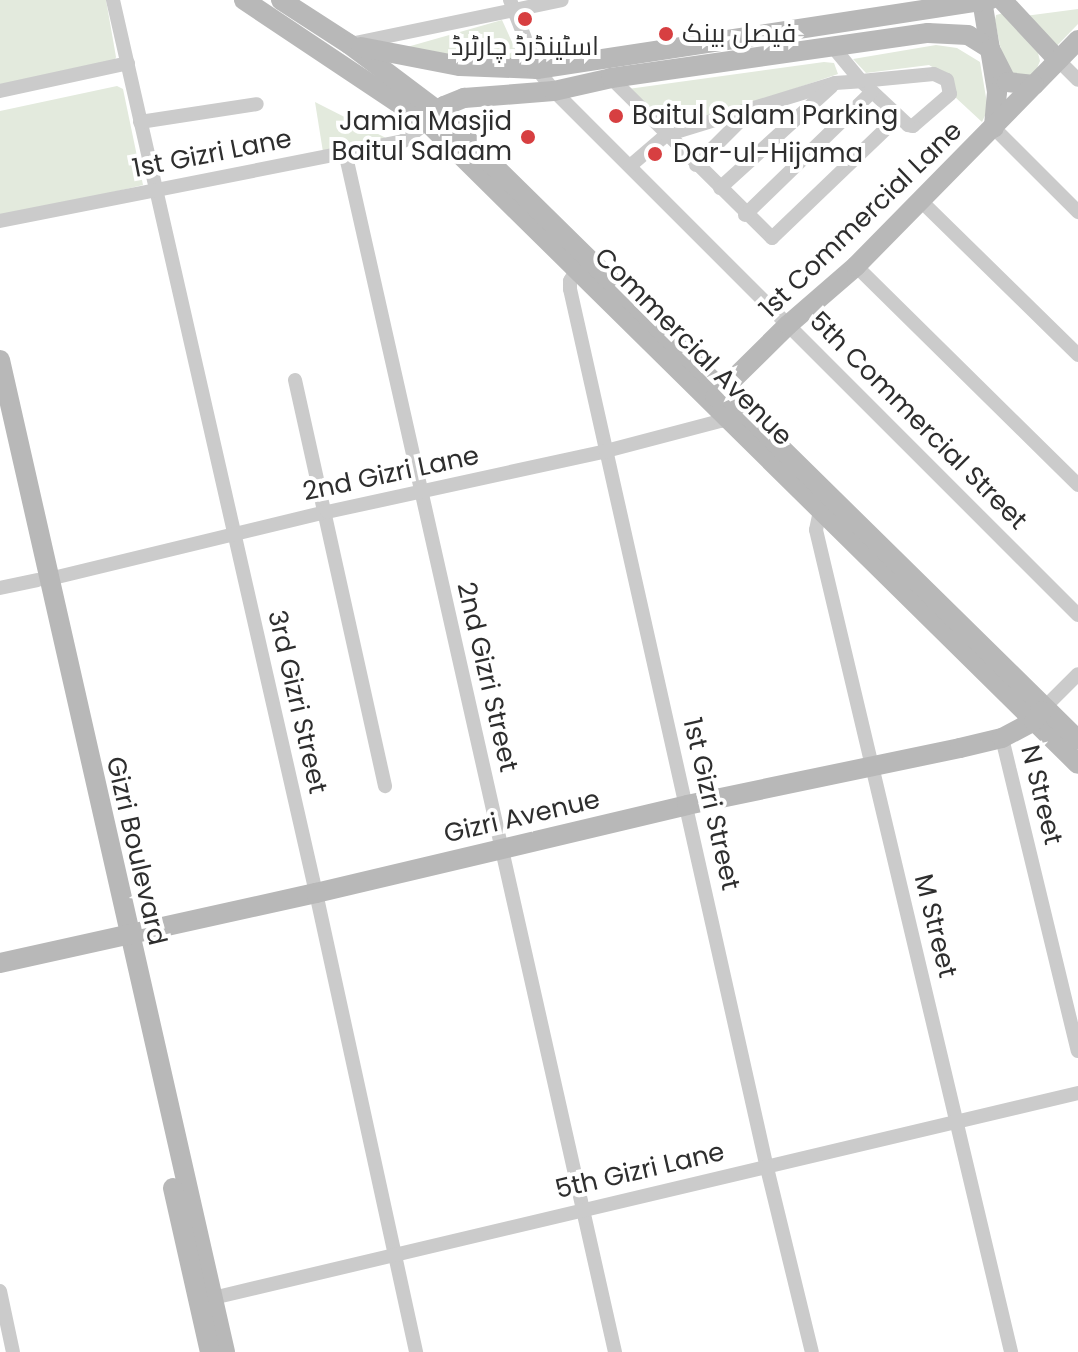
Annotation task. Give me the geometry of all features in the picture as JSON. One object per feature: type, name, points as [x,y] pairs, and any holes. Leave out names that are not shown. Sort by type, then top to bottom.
[{"type":"main road","name":"Commercial Avenue","points":[[244,0],[330,60],[433,116],[578,268],[718,395]]},
{"type":"main road","name":"Commercial Avenue","points":[[281,0],[349,44],[433,116],[718,395],[820,511],[1040,713],[1078,740]]},
{"type":"main road","points":[[330,60],[349,44],[387,55],[460,66],[537,69],[989,0],[1058,60]]},
{"type":"main road","points":[[989,0],[990,49],[997,92],[994,128]]},
{"type":"main road","points":[[433,116],[464,98],[554,91],[611,78],[952,32],[968,35],[990,49],[1007,82],[1034,85]]},
{"type":"main road","name":"1st Commercial Lane","points":[[718,395],[788,325],[856,266],[1078,40]]},
{"type":"main road","name":"Gizri Boulevard","points":[[0,360],[43,580],[210,1352]]},
{"type":"main road","name":"Commercial Avenue","points":[[733,411],[1040,713],[1078,764]]},
{"type":"main road","name":"Gizri Boulevard","points":[[0,417],[43,580]]},
{"type":"main road","name":"Gizri Avenue","points":[[0,963],[316,893],[687,805],[1002,738],[1040,713]]},
{"type":"main road","name":"Gizri Boulevard","points":[[122,936],[225,1352]]},
{"type":"street","name":"3rd Gizri Street","points":[[113,0],[316,893],[416,1352]]},
{"type":"street","points":[[349,44],[511,6],[562,0]]},
{"type":"street","name":"5th Commercial Street","points":[[511,6],[537,69],[554,91],[1078,615]]},
{"type":"street","points":[[630,166],[666,135],[835,83],[861,81],[934,74],[950,84],[950,94],[913,126],[898,117],[872,92],[861,81],[833,47]]},
{"type":"street","points":[[1058,60],[1078,80]]},
{"type":"street","points":[[0,91],[128,63]]},
{"type":"street","points":[[611,78],[745,215],[772,238],[898,117]]},
{"type":"street","points":[[720,188],[835,83]]},
{"type":"street","points":[[745,215],[872,92]]},
{"type":"street","points":[[140,122],[257,104]]},
{"type":"street","points":[[696,165],[751,110]]},
{"type":"street","name":"1st Gizri Lane","points":[[0,221],[403,141],[433,116]]},
{"type":"street","points":[[994,128],[1078,212]]},
{"type":"street","name":"2nd Gizri Street","points":[[345,152],[615,1352]]},
{"type":"street","points":[[921,201],[1078,355]]},
{"type":"street","points":[[856,266],[1078,485]]},
{"type":"street","name":"1st Gizri Street","points":[[578,268],[570,281],[570,289],[767,1168],[812,1352]]},
{"type":"street","points":[[295,380],[327,512],[385,786]]},
{"type":"street","name":"2nd Gizri Lane","points":[[0,588],[606,451],[720,421],[733,411]]},
{"type":"street","name":"M Street","points":[[820,511],[816,530],[959,1121],[1011,1352]]},
{"type":"street","points":[[1040,713],[1078,674]]},
{"type":"street","name":"N Street","points":[[1002,738],[1078,1051]]},
{"type":"street","name":"5th Gizri Lane","points":[[213,1298],[581,1208],[767,1168],[1078,1093]]},
{"type":"street","points":[[0,1291],[13,1352]]},
{"type":"shaded area","points":[[0,0],[106,0],[116,57],[114,62],[0,88]]},
{"type":"shaded area","points":[[1078,9],[1078,24],[1051,52],[1025,16]]},
{"type":"shaded area","points":[[1004,13],[1038,53],[1040,61],[1035,73],[1019,80],[1004,66],[995,20],[996,15]]},
{"type":"shaded area","points":[[502,20],[517,53],[516,59],[467,61],[400,49]]},
{"type":"shaded area","points":[[936,45],[957,48],[980,62],[988,109],[982,122],[955,97],[941,72],[929,65],[866,73],[853,59]]},
{"type":"shaded area","points":[[834,63],[838,74],[670,131],[628,89]]},
{"type":"shaded area","points":[[117,86],[123,89],[143,185],[0,219],[0,111]]},
{"type":"shaded area","points":[[315,102],[388,139],[323,152]]},
{"type":"place","name":"اسٹینڈرڈ چارٹرڈ","points":[[525,19]]},
{"type":"place","name":"فیصل بینک","points":[[666,34]]},
{"type":"place","name":"Baitul Salam Parking","points":[[616,116]]},
{"type":"place","name":"Jamia Masjid Baitul Salaam","points":[[528,137]]},
{"type":"place","name":"Dar-ul-Hijama","points":[[655,154]]}]
